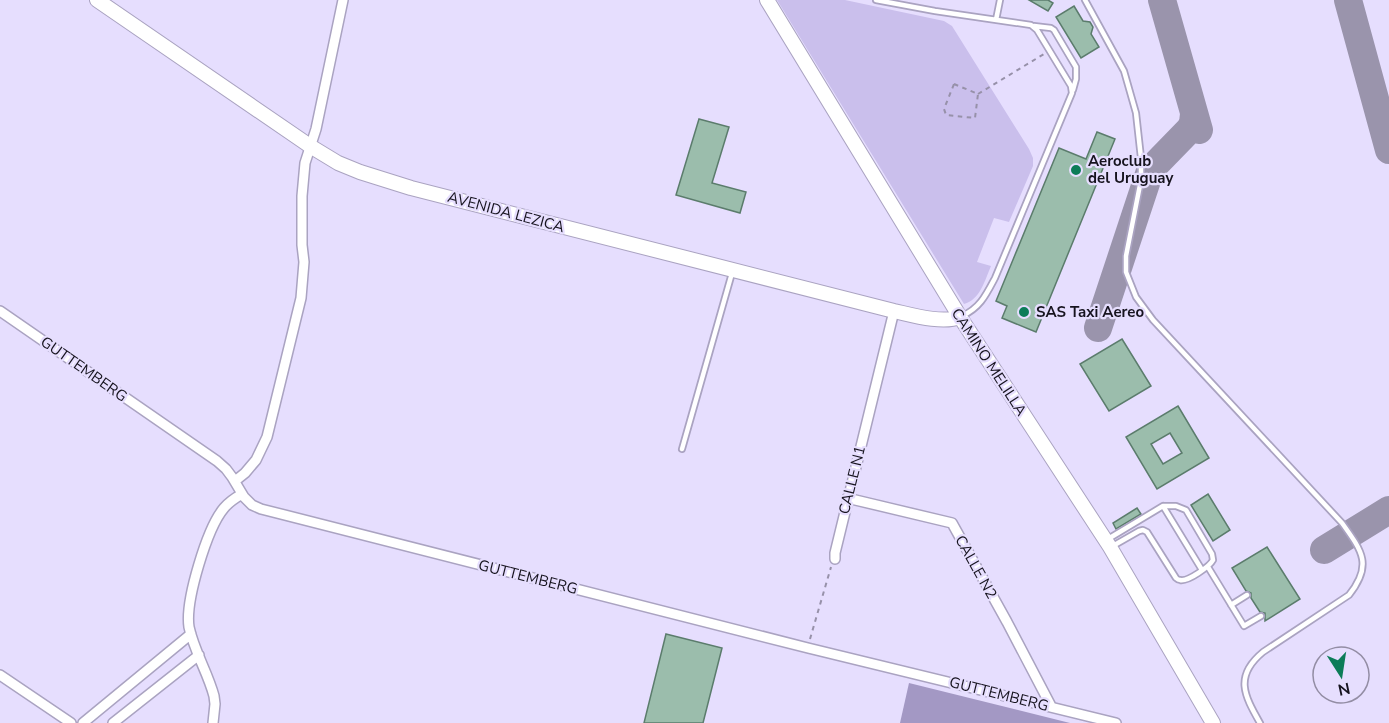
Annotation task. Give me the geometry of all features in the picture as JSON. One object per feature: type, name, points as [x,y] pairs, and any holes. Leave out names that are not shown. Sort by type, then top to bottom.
[{"type":"street","name":"AVENIDA LEZICA","points":[[97,0],[310,146],[339,163],[390,182],[894,311],[924,317],[960,318]]},
{"type":"street","points":[[235,481],[256,460],[267,437],[301,297],[304,262],[302,196],[305,163],[316,129],[344,0]]},
{"type":"street","name":"CAMINO MELILLA","points":[[767,0],[960,318],[1108,544],[1213,723]]},
{"type":"street","name":"GUTTEMBERG","points":[[0,311],[207,453],[226,469],[244,497],[252,505],[261,509],[808,648],[1116,723]]},
{"type":"street","name":"CALLE N1","points":[[835,559],[847,498],[894,311]]},
{"type":"street","points":[[213,723],[214,696],[191,634],[189,607],[210,531],[224,508],[242,494]]},
{"type":"street","name":"CALLE N2","points":[[847,498],[952,523],[1051,706]]},
{"type":"street","points":[[83,723],[191,634]]},
{"type":"street","points":[[113,723],[199,655]]},
{"type":"street","points":[[0,675],[71,723]]},
{"type":"lane","points":[[876,0],[1051,28],[1076,67],[1076,79],[1072,93],[995,278],[975,309],[960,318]]},
{"type":"lane","points":[[996,20],[1000,0]]},
{"type":"lane","points":[[1085,0],[1124,70],[1136,113],[1141,180],[1126,256],[1126,272],[1131,286],[1154,320],[1342,523],[1358,545],[1362,557],[1363,570],[1359,583],[1349,595],[1263,652],[1249,666],[1244,676],[1245,688],[1260,723]]},
{"type":"lane","points":[[1031,25],[1050,50],[1071,86],[1072,93]]},
{"type":"lane","points":[[682,449],[732,270]]},
{"type":"lane","points":[[1163,506],[1176,507],[1185,510],[1212,554],[1213,560],[1205,569],[1185,580],[1180,580],[1176,578],[1147,532],[1138,531],[1108,544],[1134,523],[1163,506]]},
{"type":"lane","points":[[1163,506],[1244,626],[1261,616]]},
{"type":"lane","points":[[1134,523],[1138,531]]},
{"type":"lane","points":[[1231,605],[1247,595]]},
{"type":"path","points":[[978,94],[1050,50]]},
{"type":"path","points":[[954,84],[978,94],[975,118],[946,115],[944,109],[954,84]]},
{"type":"path","points":[[808,648],[830,568],[835,559]]},
{"type":"shaded area","points":[[777,0],[845,0],[944,21],[952,26],[1033,158],[1033,166],[1009,222],[994,218],[977,262],[991,266],[981,289],[970,302],[964,304]]},
{"type":"shaded area","points":[[909,683],[1070,723],[900,723]]},
{"type":"building","points":[[1029,0],[1048,0],[1053,3],[1048,11]]},
{"type":"building","points":[[1074,6],[1083,21],[1090,22],[1093,27],[1091,34],[1099,47],[1081,58],[1056,17]]},
{"type":"building","points":[[699,119],[729,127],[712,183],[746,192],[740,213],[676,195]]},
{"type":"building","points":[[1097,132],[1115,139],[1036,332],[1002,318],[1007,306],[996,301],[1059,148],[1086,159]]},
{"type":"building","points":[[1122,339],[1151,386],[1109,411],[1080,364]]},
{"type":"building","points":[[1178,406],[1209,458],[1157,489],[1126,437]],"holes":[[[1170,433],[1182,453],[1163,464],[1151,444]]]},
{"type":"building","points":[[1208,494],[1230,530],[1213,541],[1191,505]]},
{"type":"building","points":[[1137,508],[1141,514],[1116,529],[1113,523]]},
{"type":"building","points":[[1267,547],[1300,599],[1265,621],[1265,613],[1260,612],[1251,598],[1251,593],[1246,591],[1232,568]]},
{"type":"building","points":[[666,634],[722,648],[703,723],[644,723]]},
{"type":"taxiway","points":[[1162,0],[1199,130]]},
{"type":"taxiway","points":[[1348,0],[1389,150]]},
{"type":"taxiway","points":[[1098,328],[1149,174],[1190,129],[1194,114]]},
{"type":"taxiway","points":[[1324,550],[1389,510]]},
{"type":"place","name":"Aeroclub del Uruguay","points":[[1076,170]]},
{"type":"place","name":"SAS Taxi Aereo","points":[[1024,312]]}]
